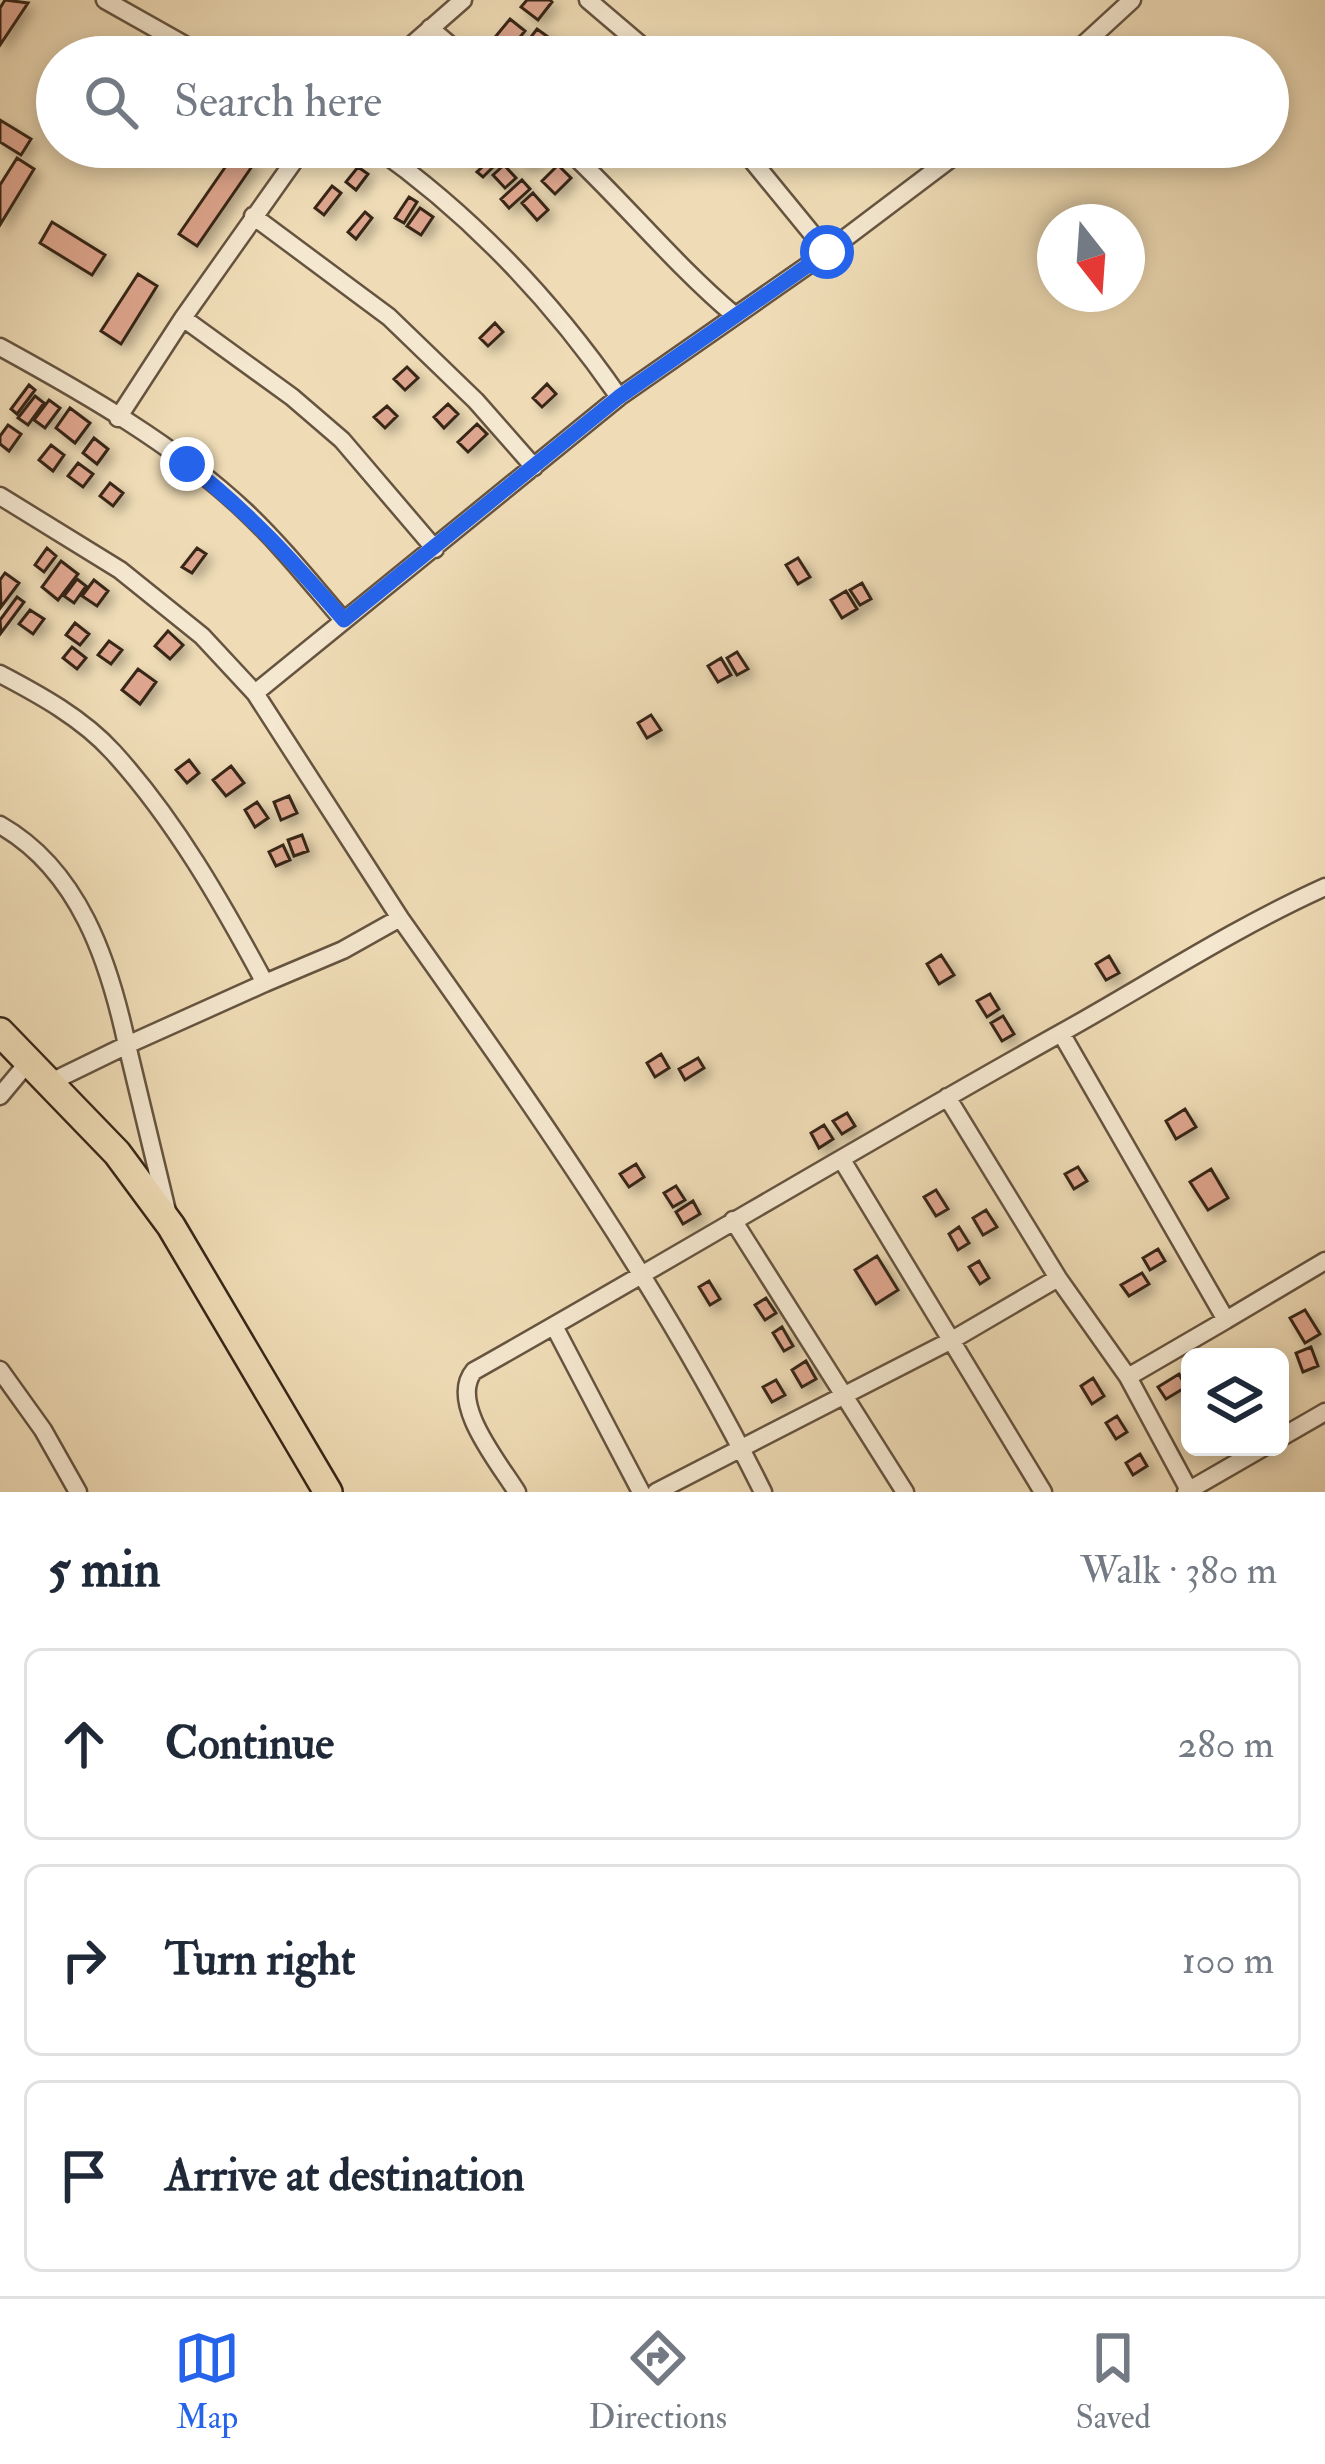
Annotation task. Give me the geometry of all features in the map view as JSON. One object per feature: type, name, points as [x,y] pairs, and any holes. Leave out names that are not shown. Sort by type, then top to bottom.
[{"type":"highway","points":[[0,1032],[116,1153],[170,1226],[328,1492]]},
{"type":"street","points":[[105,0],[169,36]]},
{"type":"street","points":[[421,36],[463,0]]},
{"type":"street","points":[[588,0],[631,36]]},
{"type":"street","points":[[1093,36],[1132,0]]},
{"type":"street","points":[[430,28],[439,36]]},
{"type":"street","points":[[118,418],[288,168]]},
{"type":"street","points":[[402,168],[511,260],[573,330],[619,397]]},
{"type":"street","points":[[587,168],[692,280],[733,314]]},
{"type":"street","points":[[758,168],[827,252]]},
{"type":"street","points":[[255,693],[619,397],[938,168]]},
{"type":"street","points":[[253,216],[389,317],[476,401],[533,467]]},
{"type":"street","points":[[183,318],[292,397],[342,440],[435,549]]},
{"type":"street","points":[[0,347],[118,418],[242,507],[294,559],[344,620]]},
{"type":"street","points":[[0,496],[120,570],[202,636],[255,693],[400,918],[567,1155],[643,1276],[763,1492]]},
{"type":"street","points":[[0,674],[68,712],[112,751],[207,880],[265,983]]},
{"type":"street","points":[[0,825],[53,867],[73,895],[104,960],[170,1226]]},
{"type":"street","points":[[517,1492],[473,1421],[465,1388],[474,1371],[1244,925],[1325,887]]},
{"type":"street","points":[[51,1082],[343,950],[400,918]]},
{"type":"street","points":[[1061,1033],[1226,1320]]},
{"type":"street","points":[[0,1096],[30,1060]]},
{"type":"street","points":[[947,1097],[1058,1278],[1128,1377],[1188,1491],[1248,1456]]},
{"type":"street","points":[[842,1160],[1043,1492]]},
{"type":"street","points":[[733,1220],[905,1492]]},
{"type":"street","points":[[1128,1377],[1325,1261]]},
{"type":"street","points":[[656,1492],[952,1340],[1058,1278]]},
{"type":"street","points":[[554,1326],[640,1492]]},
{"type":"street","points":[[0,1370],[43,1430],[77,1492]]},
{"type":"street","points":[[1289,1433],[1325,1412]]},
{"type":"building","points":[[5,0],[28,3],[0,45],[0,8]]},
{"type":"building","points":[[527,0],[552,2],[538,20],[521,7]]},
{"type":"building","points":[[510,19],[525,31],[521,36],[496,36]]},
{"type":"building","points":[[0,120],[31,139],[21,155],[0,142]]},
{"type":"building","points":[[17,158],[34,169],[0,225],[0,185]]},
{"type":"building","points":[[225,168],[251,168],[197,246],[179,234]]},
{"type":"building","points":[[357,168],[368,174],[356,190],[346,182]]},
{"type":"building","points":[[507,168],[516,178],[505,188],[493,175]]},
{"type":"building","points":[[555,168],[571,178],[555,194],[542,181]]},
{"type":"building","points":[[522,180],[530,189],[509,208],[501,199]]},
{"type":"building","points":[[332,186],[341,193],[324,215],[315,208]]},
{"type":"building","points":[[533,193],[548,210],[537,220],[522,203]]},
{"type":"building","points":[[409,197],[417,202],[404,223],[395,218]]},
{"type":"building","points":[[420,208],[433,217],[421,235],[407,226]]},
{"type":"building","points":[[365,212],[372,218],[356,239],[348,232]]},
{"type":"building","points":[[52,222],[105,255],[92,275],[40,243]]},
{"type":"building","points":[[138,274],[157,286],[121,344],[101,331]]},
{"type":"building","points":[[495,323],[503,332],[488,346],[480,338]]},
{"type":"building","points":[[407,367],[418,378],[405,390],[394,379]]},
{"type":"building","points":[[547,384],[556,394],[542,407],[533,398]]},
{"type":"building","points":[[29,385],[35,390],[17,414],[11,409]]},
{"type":"building","points":[[35,396],[44,403],[28,425],[18,418]]},
{"type":"building","points":[[49,400],[60,408],[45,428],[34,420]]},
{"type":"building","points":[[448,404],[458,414],[444,428],[434,417]]},
{"type":"building","points":[[387,406],[397,416],[385,428],[374,417]]},
{"type":"building","points":[[70,408],[90,423],[75,443],[56,428]]},
{"type":"building","points":[[477,424],[487,434],[468,452],[458,442]]},
{"type":"building","points":[[8,425],[21,434],[9,451],[0,444]]},
{"type":"building","points":[[94,438],[108,449],[97,464],[83,453]]},
{"type":"building","points":[[51,445],[64,455],[53,471],[39,460]]},
{"type":"building","points":[[78,463],[93,474],[83,487],[68,476]]},
{"type":"building","points":[[110,483],[123,493],[113,506],[100,496]]},
{"type":"building","points":[[47,548],[56,556],[44,572],[35,565]]},
{"type":"building","points":[[197,548],[206,554],[192,573],[182,567]]},
{"type":"building","points":[[798,558],[810,577],[798,584],[786,565]]},
{"type":"building","points":[[61,561],[78,574],[58,600],[42,587]]},
{"type":"building","points":[[5,573],[19,583],[1,607],[0,580]]},
{"type":"building","points":[[77,579],[86,586],[74,603],[64,596]]},
{"type":"building","points":[[94,580],[108,591],[97,606],[82,596]]},
{"type":"building","points":[[862,583],[871,599],[860,605],[850,590]]},
{"type":"building","points":[[846,591],[857,609],[842,618],[831,600]]},
{"type":"building","points":[[17,597],[24,602],[1,633],[0,620]]},
{"type":"building","points":[[30,610],[44,619],[33,634],[19,624]]},
{"type":"building","points":[[75,623],[89,634],[80,645],[66,635]]},
{"type":"building","points":[[168,631],[183,645],[170,659],[155,646]]},
{"type":"building","points":[[109,641],[122,650],[111,664],[98,655]]},
{"type":"building","points":[[72,647],[86,658],[77,669],[63,658]]},
{"type":"building","points":[[737,652],[748,669],[737,675],[727,658]]},
{"type":"building","points":[[721,658],[731,675],[718,682],[708,666]]},
{"type":"building","points":[[138,669],[156,682],[140,704],[122,690]]},
{"type":"building","points":[[651,715],[661,730],[647,738],[638,723]]},
{"type":"building","points":[[189,760],[199,773],[187,783],[176,770]]},
{"type":"building","points":[[231,766],[244,783],[226,796],[213,780]]},
{"type":"building","points":[[289,796],[297,813],[281,820],[274,802]]},
{"type":"building","points":[[257,802],[268,818],[255,827],[245,810]]},
{"type":"building","points":[[302,835],[308,851],[294,856],[288,840]]},
{"type":"building","points":[[283,845],[290,860],[276,866],[269,852]]},
{"type":"building","points":[[941,955],[954,975],[939,984],[927,964]]},
{"type":"building","points":[[1109,956],[1119,973],[1106,980],[1096,964]]},
{"type":"building","points":[[990,994],[999,1009],[987,1017],[977,1001]]},
{"type":"building","points":[[1003,1016],[1014,1034],[1002,1041],[991,1023]]},
{"type":"building","points":[[661,1054],[669,1068],[655,1077],[647,1063]]},
{"type":"building","points":[[698,1058],[704,1068],[685,1080],[679,1069]]},
{"type":"building","points":[[1185,1109],[1196,1127],[1176,1139],[1166,1121]]},
{"type":"building","points":[[847,1113],[855,1126],[842,1134],[833,1121]]},
{"type":"building","points":[[824,1125],[833,1139],[819,1148],[811,1133]]},
{"type":"building","points":[[636,1164],[644,1177],[629,1187],[620,1174]]},
{"type":"building","points":[[1078,1167],[1087,1181],[1074,1189],[1065,1174]]},
{"type":"building","points":[[1211,1169],[1228,1198],[1208,1210],[1190,1182]]},
{"type":"building","points":[[676,1186],[685,1200],[673,1207],[664,1193]]},
{"type":"building","points":[[936,1190],[948,1209],[936,1216],[924,1197]]},
{"type":"building","points":[[693,1201],[700,1214],[683,1224],[676,1212]]},
{"type":"building","points":[[986,1210],[997,1227],[983,1235],[973,1218]]},
{"type":"building","points":[[959,1227],[969,1243],[958,1250],[949,1234]]},
{"type":"building","points":[[1158,1249],[1165,1261],[1150,1270],[1143,1258]]},
{"type":"building","points":[[877,1256],[898,1290],[876,1304],[855,1270]]},
{"type":"building","points":[[979,1261],[989,1278],[980,1284],[969,1267]]},
{"type":"building","points":[[1142,1273],[1149,1284],[1129,1296],[1121,1285]]},
{"type":"building","points":[[709,1281],[720,1299],[710,1305],[699,1287]]},
{"type":"building","points":[[766,1298],[776,1313],[765,1320],[755,1305]]},
{"type":"building","points":[[1305,1310],[1320,1334],[1305,1343],[1290,1318]]},
{"type":"building","points":[[782,1327],[793,1346],[784,1351],[773,1333]]},
{"type":"building","points":[[1311,1347],[1318,1366],[1303,1372],[1296,1353]]},
{"type":"building","points":[[806,1361],[816,1379],[802,1387],[792,1370]]},
{"type":"building","points":[[1179,1374],[1181,1378],[1181,1390],[1166,1399],[1158,1387]]},
{"type":"building","points":[[1093,1378],[1104,1396],[1092,1404],[1081,1386]]},
{"type":"building","points":[[776,1380],[785,1395],[772,1402],[763,1387]]},
{"type":"building","points":[[1117,1416],[1127,1432],[1116,1439],[1106,1423]]},
{"type":"building","points":[[1140,1454],[1147,1466],[1133,1475],[1126,1463]]},
{"type":"route","points":[[187,464],[242,507],[294,559],[344,620],[619,397],[827,252]]}]
